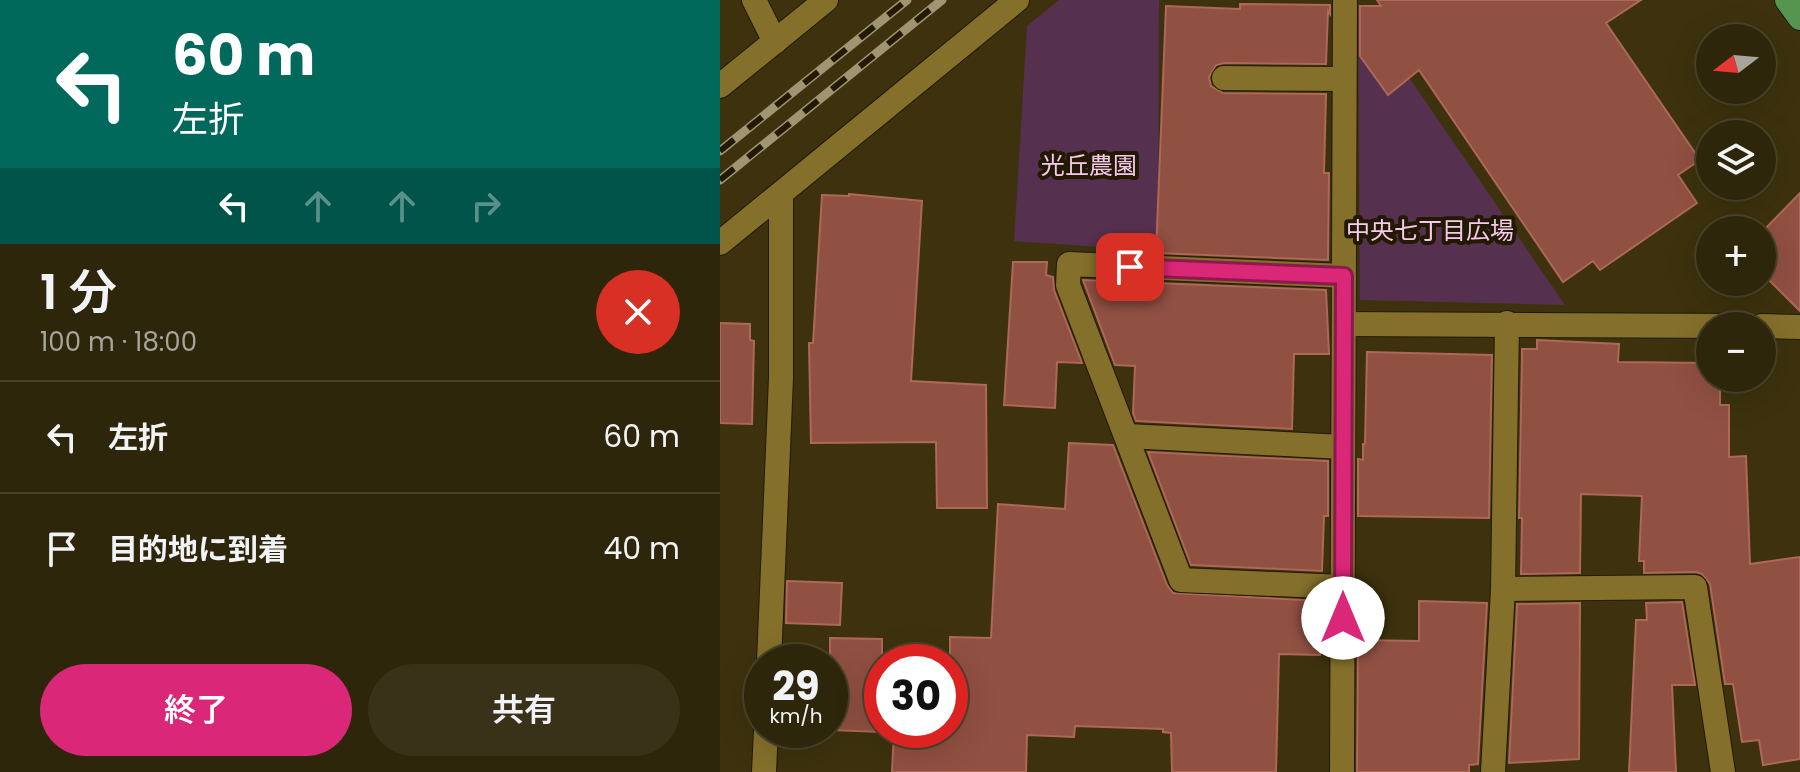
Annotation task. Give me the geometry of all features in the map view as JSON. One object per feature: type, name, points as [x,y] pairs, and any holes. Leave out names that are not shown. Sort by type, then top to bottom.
[{"type":"main road","points":[[1787,0],[1800,18]]},
{"type":"street","points":[[754,0],[775,42]]},
{"type":"street","points":[[720,86],[826,0]]},
{"type":"street","points":[[720,243],[1017,0]]},
{"type":"street","points":[[1342,772],[1345,0]]},
{"type":"street","points":[[1224,78],[1344,79]]},
{"type":"street","points":[[770,644],[781,378],[781,194]]},
{"type":"street","points":[[1343,587],[1181,580],[1068,285],[1069,264],[1344,276]]},
{"type":"street","points":[[1493,772],[1503,589],[1507,323]]},
{"type":"street","points":[[1344,324],[1696,325]]},
{"type":"street","points":[[1776,326],[1800,327]]},
{"type":"street","points":[[1127,436],[1343,447]]},
{"type":"street","points":[[1503,589],[1695,587],[1723,772]]},
{"type":"street","points":[[764,772],[765,748]]},
{"type":"green space","name":"光丘農園","points":[[1059,0],[1159,0],[1158,251],[1014,241],[1027,26]]},
{"type":"green space","name":"中央七丁目広場","points":[[1358,3],[1565,305],[1360,300]]},
{"type":"building","points":[[1377,0],[1641,0],[1606,23],[1696,154],[1696,163],[1678,175],[1697,203],[1600,270],[1593,261],[1563,282],[1419,70],[1388,95],[1360,56],[1360,6],[1381,6]]},
{"type":"building","points":[[1240,4],[1330,5],[1326,64],[1224,63],[1216,65],[1209,77],[1211,86],[1223,93],[1326,94],[1324,173],[1329,173],[1328,260],[1156,253],[1166,6],[1240,9]]},
{"type":"building","points":[[1800,193],[1800,311],[1776,287],[1776,218]]},
{"type":"building","points":[[849,194],[922,201],[911,381],[986,385],[987,508],[937,508],[936,442],[811,443],[809,343],[813,343],[822,195]]},
{"type":"building","points":[[1013,262],[1047,262],[1046,275],[1053,277],[1054,290],[1082,363],[1057,362],[1055,408],[1004,405]]},
{"type":"building","points":[[1083,280],[1326,290],[1329,354],[1294,354],[1292,429],[1136,421],[1133,413],[1135,366],[1115,365]]},
{"type":"building","points":[[720,323],[750,324],[750,340],[754,341],[752,424],[720,423]]},
{"type":"building","points":[[1537,340],[1619,344],[1618,362],[1696,363],[1696,392],[1720,392],[1720,405],[1729,405],[1729,457],[1746,456],[1750,564],[1800,557],[1800,759],[1763,765],[1759,740],[1742,742],[1733,684],[1725,684],[1710,584],[1696,572],[1644,573],[1644,561],[1639,561],[1642,496],[1581,494],[1580,573],[1521,574],[1522,349],[1537,349]]},
{"type":"building","points":[[1367,352],[1492,355],[1489,518],[1358,516],[1358,459],[1363,460],[1365,444]]},
{"type":"building","points":[[1069,443],[1113,445],[1167,585],[1173,593],[1321,601],[1320,655],[1279,654],[1276,772],[1172,772],[1171,733],[1163,732],[1163,729],[1075,726],[1074,737],[1027,735],[1026,772],[892,772],[893,748],[968,748],[968,644],[950,644],[950,637],[991,638],[998,504],[1065,509]]},
{"type":"building","points":[[1148,452],[1328,461],[1328,516],[1324,516],[1322,571],[1191,565]]},
{"type":"building","points":[[787,581],[842,583],[840,625],[786,623]]},
{"type":"building","points":[[1419,601],[1487,603],[1478,764],[1469,765],[1469,772],[1357,772],[1358,640],[1419,641]]},
{"type":"building","points":[[1682,602],[1695,685],[1672,685],[1676,772],[1629,772],[1636,620],[1647,620],[1646,603]]},
{"type":"building","points":[[1580,603],[1579,759],[1509,763],[1517,604]]},
{"type":"building","points":[[830,638],[882,639],[882,644],[864,644],[864,731],[848,731],[848,644],[830,644]]},
{"type":"railway","points":[[720,151],[907,0]]},
{"type":"railway","points":[[720,180],[942,0]]},
{"type":"route","points":[[1130,267],[1344,276],[1343,618]]}]
